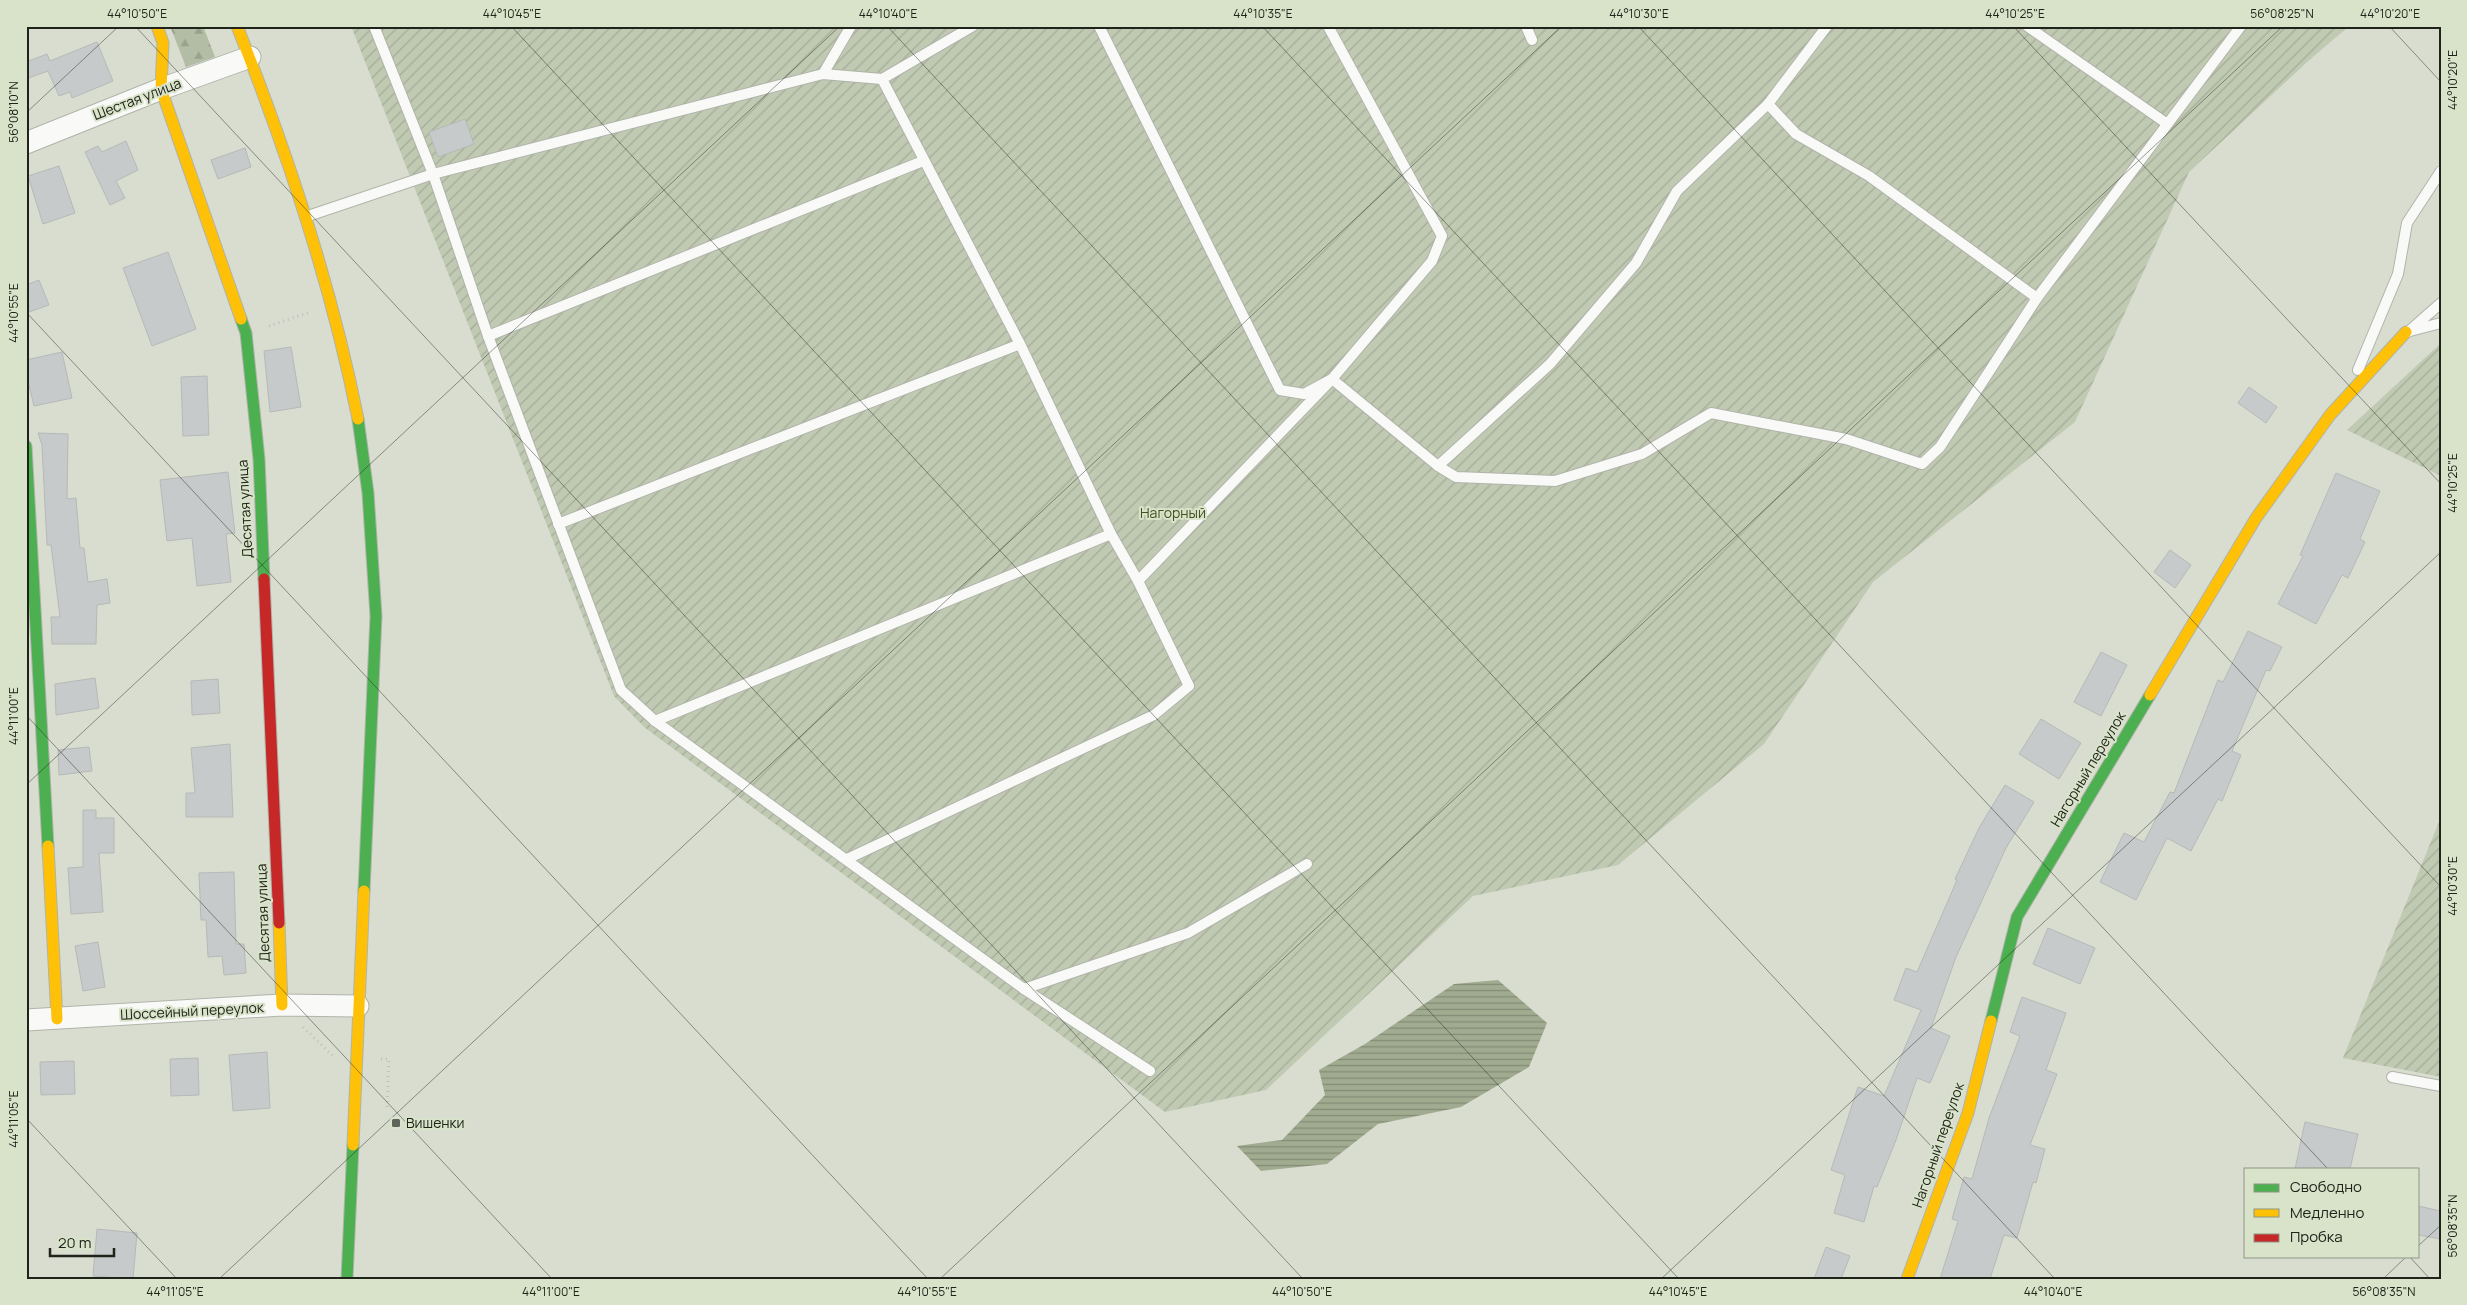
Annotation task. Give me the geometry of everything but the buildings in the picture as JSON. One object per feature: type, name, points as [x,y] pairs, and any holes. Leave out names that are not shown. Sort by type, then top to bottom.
[{"type":"street","name":"Десятая улица","points":[[157,26],[163,43],[161,89],[246,333],[258,459],[282,1005]]},
{"type":"street","points":[[237,26],[306,217],[332,305],[358,420],[371,516],[376,616],[347,1279]]},
{"type":"street","name":"Шестая улица","points":[[26,143],[161,89],[250,58]]},
{"type":"street","name":"Нагорный переулок","points":[[1907,1279],[1968,1113],[2017,917],[2256,518],[2330,415],[2405,334]]},
{"type":"street","points":[[26,446],[57,1019]]},
{"type":"street","name":"Шоссейный переулок","points":[[26,1020],[282,1005],[358,1006]]},
{"type":"lane","points":[[374,26],[434,174],[488,336],[620,690],[655,721],[847,858],[1024,989],[1150,1071]]},
{"type":"lane","points":[[823,74],[851,26]]},
{"type":"lane","points":[[306,217],[434,174],[823,74],[882,79],[974,26]]},
{"type":"lane","points":[[1099,26],[1280,390],[1304,394],[1332,379]]},
{"type":"lane","points":[[1138,580],[1332,379],[1432,261],[1442,236],[1328,26]]},
{"type":"lane","points":[[1526,26],[1532,40]]},
{"type":"lane","points":[[1438,466],[1550,364],[1636,263],[1677,191],[1768,104],[1827,26]]},
{"type":"lane","points":[[2027,26],[2166,124]]},
{"type":"lane","points":[[1332,379],[1438,466],[1456,477],[1554,481],[1642,454],[1711,413],[1846,439],[1922,464],[1940,447],[2037,298],[2241,26]]},
{"type":"lane","points":[[847,858],[1154,715],[1189,686],[1138,580],[1111,534],[1020,344],[882,79]]},
{"type":"lane","points":[[1768,104],[1796,134],[1869,176],[2037,298]]},
{"type":"lane","points":[[488,336],[923,160]]},
{"type":"lane","points":[[2352,385],[2398,274],[2407,223],[2441,171]]},
{"type":"lane","points":[[2405,334],[2441,303]]},
{"type":"lane","points":[[2405,334],[2441,323]]},
{"type":"lane","points":[[558,524],[1020,344]]},
{"type":"lane","points":[[655,721],[1111,534]]},
{"type":"lane","points":[[1024,989],[1188,933],[1307,864]]},
{"type":"lane","points":[[2392,1077],[2441,1086]]},
{"type":"path","points":[[246,333],[332,305]]},
{"type":"path","points":[[282,1005],[332,1056],[332,1066]]},
{"type":"green space","points":[[170,26],[203,26],[215,57],[186,67]]},
{"type":"green space","name":"Нагорный","points":[[351,26],[2349,26],[2306,63],[2189,172],[2075,422],[1873,582],[1764,744],[1618,865],[1473,896],[1266,1090],[1165,1112],[644,727],[614,696]]},
{"type":"green space","points":[[2441,343],[2441,476],[2347,430]]},
{"type":"green space","points":[[2441,817],[2441,1077],[2343,1058]]},
{"type":"shaded area","points":[[1498,980],[1547,1023],[1529,1067],[1461,1107],[1378,1124],[1327,1164],[1261,1171],[1237,1146],[1282,1140],[1325,1095],[1319,1070],[1365,1044],[1454,984]]},
{"type":"traffic: fast","points":[[241,319],[246,333],[259,459],[264,579]]},
{"type":"traffic: fast","points":[[358,419],[368,493],[376,616],[364,891]]},
{"type":"traffic: fast","points":[[26,446],[48,846]]},
{"type":"traffic: fast","points":[[1991,1021],[2017,917],[2150,695]]},
{"type":"traffic: fast","points":[[347,1279],[353,1145]]},
{"type":"traffic: slow","points":[[157,26],[163,43],[161,89],[241,319]]},
{"type":"traffic: slow","points":[[237,26],[274,122],[307,220],[335,318],[358,419]]},
{"type":"traffic: slow","points":[[2150,695],[2256,518],[2330,415],[2406,332]]},
{"type":"traffic: slow","points":[[48,846],[57,1019]]},
{"type":"traffic: slow","points":[[353,1145],[364,891]]},
{"type":"traffic: slow","points":[[279,923],[282,1005]]},
{"type":"traffic: slow","points":[[1907,1279],[1968,1113],[1991,1021]]},
{"type":"traffic: jam","points":[[264,579],[279,923]]},
{"type":"place","name":"Вишенки","points":[[396,1123]]}]
